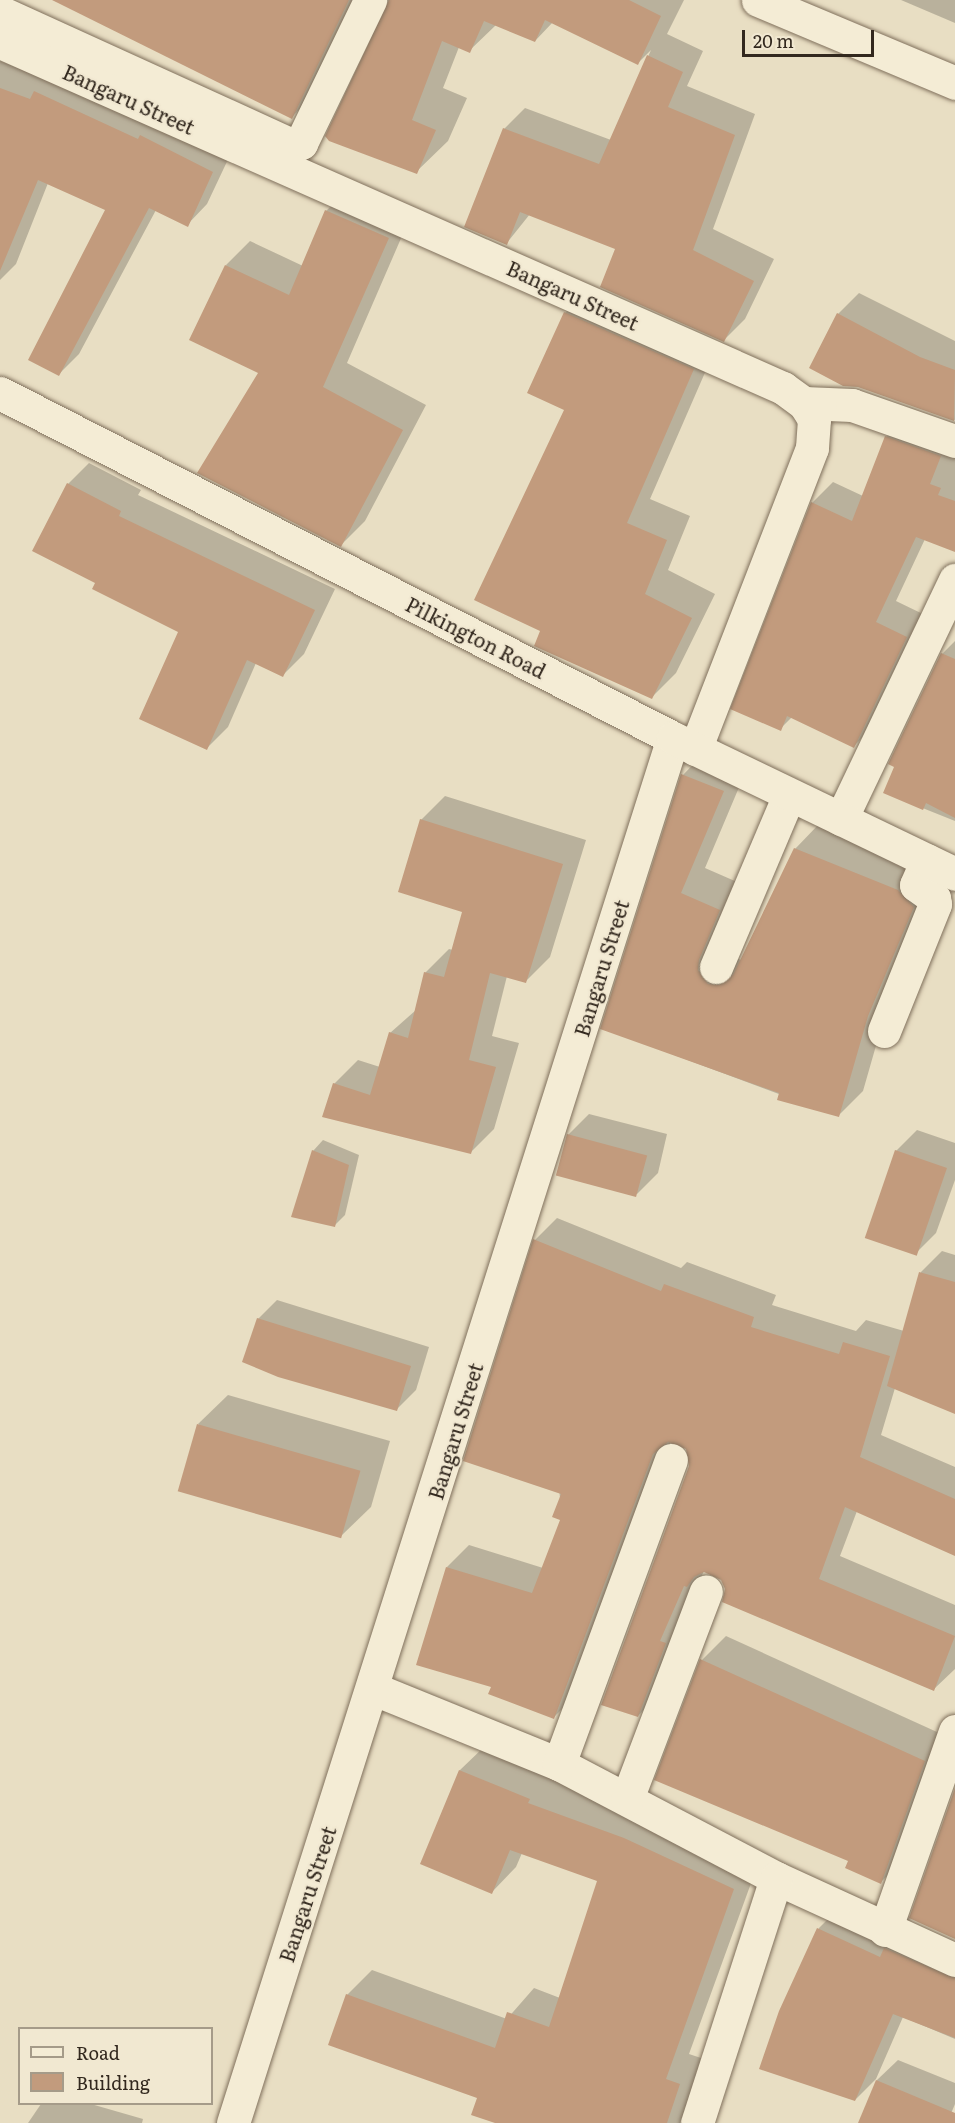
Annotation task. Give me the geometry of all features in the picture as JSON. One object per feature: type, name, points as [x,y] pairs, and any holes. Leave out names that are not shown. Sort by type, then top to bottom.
[{"type":"street","points":[[0,12],[294,146],[301,143],[370,0]]},
{"type":"street","points":[[758,0],[955,83]]},
{"type":"street","name":"Bangaru Street","points":[[0,42],[783,388],[804,403],[814,419],[812,448],[684,744],[233,2123]]},
{"type":"street","name":"Pilkington Road","points":[[0,393],[684,744],[941,867]]},
{"type":"street","points":[[804,403],[852,405],[955,441]]},
{"type":"street","points":[[841,819],[955,580]]},
{"type":"street","points":[[716,967],[789,795]]},
{"type":"street","points":[[884,1031],[936,904],[934,898],[916,885],[941,867]]},
{"type":"street","points":[[560,1764],[671,1460]]},
{"type":"street","points":[[627,1799],[706,1591]]},
{"type":"street","points":[[374,1689],[560,1764],[776,1878],[885,1930],[955,1960]]},
{"type":"street","points":[[885,1930],[955,1731]]},
{"type":"street","points":[[697,2123],[776,1878]]},
{"type":"building","points":[[52,0],[349,0],[292,119]]},
{"type":"building","points":[[389,0],[629,0],[661,16],[638,65],[545,20],[535,42],[484,21],[470,53],[442,41],[412,120],[436,130],[417,174],[329,141],[325,136]]},
{"type":"building","points":[[647,55],[683,72],[668,107],[735,135],[693,250],[754,281],[724,342],[600,287],[615,249],[520,212],[507,245],[464,227],[503,128],[599,164]]},
{"type":"building","points":[[0,88],[30,99],[34,91],[138,139],[140,135],[213,172],[188,227],[149,208],[59,376],[28,360],[105,210],[38,180],[0,271]]},
{"type":"building","points":[[325,210],[389,238],[323,387],[403,430],[341,547],[197,473],[258,373],[189,340],[225,265],[289,295]]},
{"type":"building","points":[[564,312],[694,369],[627,523],[667,540],[645,594],[692,618],[652,699],[534,646],[540,631],[474,600],[564,410],[527,393]]},
{"type":"building","points":[[837,313],[920,357],[955,370],[954,421],[858,387],[843,386],[809,368]]},
{"type":"building","points":[[885,436],[941,456],[930,484],[941,488],[938,495],[955,501],[955,552],[916,537],[876,622],[907,637],[854,748],[787,716],[781,731],[730,709],[811,502],[852,521]]},
{"type":"building","points":[[67,483],[121,511],[119,516],[315,610],[283,677],[247,660],[207,750],[139,719],[178,632],[92,589],[95,583],[32,551]]},
{"type":"building","points":[[941,653],[955,659],[955,818],[926,803],[923,810],[883,793],[894,767],[888,764]]},
{"type":"building","points":[[681,774],[724,791],[681,893],[720,910],[699,960],[698,970],[708,984],[719,985],[733,975],[794,848],[898,890],[914,907],[868,1016],[839,1117],[777,1100],[779,1093],[600,1029]]},
{"type":"building","points":[[420,819],[563,864],[526,983],[490,973],[469,1060],[496,1067],[471,1154],[322,1117],[333,1083],[370,1095],[389,1032],[408,1038],[424,972],[444,977],[462,912],[398,892]]},
{"type":"building","points":[[567,1134],[647,1155],[636,1197],[556,1176]]},
{"type":"building","points":[[312,1150],[349,1165],[335,1227],[291,1217]]},
{"type":"building","points":[[895,1150],[947,1168],[917,1256],[865,1238]]},
{"type":"building","points":[[533,1239],[661,1291],[664,1284],[754,1317],[751,1327],[839,1354],[843,1342],[890,1356],[860,1457],[955,1499],[955,1556],[845,1507],[819,1579],[955,1636],[934,1691],[722,1602],[725,1589],[721,1580],[704,1572],[694,1577],[687,1587],[684,1586],[660,1641],[666,1643],[638,1717],[601,1705],[689,1466],[686,1449],[668,1442],[653,1454],[554,1719],[488,1694],[491,1687],[416,1665],[446,1567],[532,1593],[560,1520],[552,1517],[561,1494],[463,1461]]},
{"type":"building","points":[[919,1272],[955,1282],[955,1414],[887,1386]]},
{"type":"building","points":[[257,1318],[411,1366],[397,1411],[278,1377],[242,1362]]},
{"type":"building","points":[[197,1424],[360,1471],[341,1538],[178,1491]]},
{"type":"building","points":[[700,1659],[925,1761],[881,1884],[845,1868],[848,1861],[654,1780]]},
{"type":"building","points":[[459,1770],[530,1799],[528,1803],[624,1838],[734,1889],[666,2079],[680,2084],[667,2123],[495,2123],[471,2115],[477,2098],[328,2045],[346,1994],[495,2048],[507,2012],[549,2027],[597,1881],[510,1850],[492,1894],[420,1864]]},
{"type":"building","points":[[955,1788],[955,1939],[909,1918]]},
{"type":"building","points":[[817,1928],[880,1957],[884,1948],[955,1978],[955,2038],[893,2014],[855,2101],[759,2069],[779,2011]]},
{"type":"building","points":[[876,2080],[955,2113],[955,2123],[858,2123]]}]
